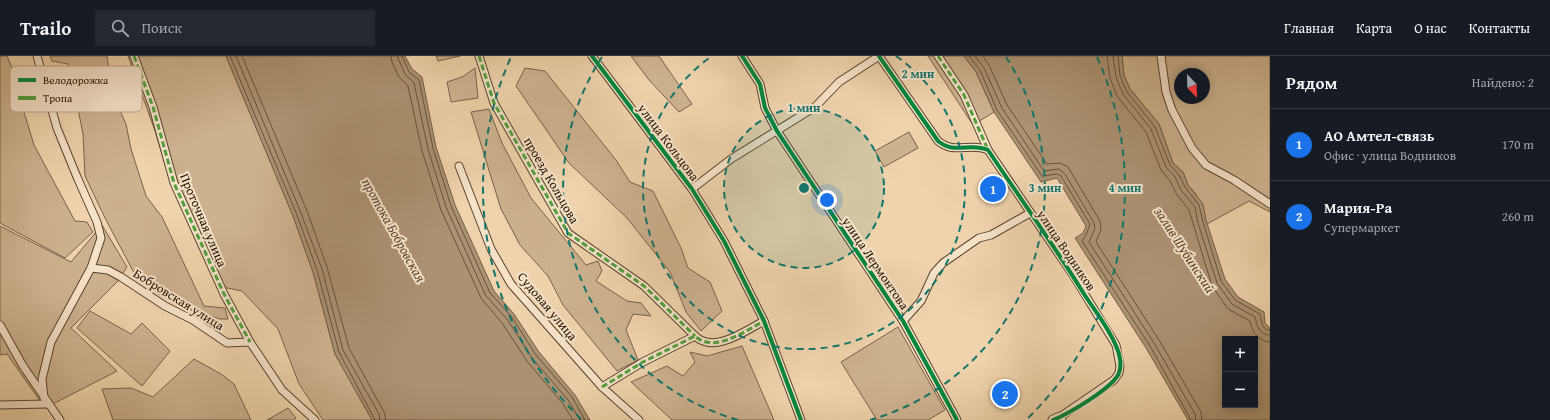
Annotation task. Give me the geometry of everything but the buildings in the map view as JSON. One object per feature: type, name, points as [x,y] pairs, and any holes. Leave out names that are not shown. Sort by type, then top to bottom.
[{"type":"street","points":[[37,56],[40,66]]},
{"type":"street","name":"Проточная улица","points":[[134,56],[138,66]]},
{"type":"street","name":"проезд Кольцова","points":[[479,56],[494,103],[568,233],[644,286],[695,336],[708,343],[719,342],[732,338],[764,321]]},
{"type":"street","name":"улица Кольцова","points":[[592,56],[692,189],[724,241],[764,321],[801,420]]},
{"type":"street","name":"улица Лермонтова","points":[[742,56],[760,84],[765,108],[777,131],[903,321],[957,420]]},
{"type":"street","points":[[692,189],[731,159],[815,107],[838,82],[879,56],[938,141],[944,146],[952,149],[974,146],[988,150]]},
{"type":"street","name":"улица Водников","points":[[938,56],[964,95],[988,150],[1072,275],[1116,345],[1120,356],[1119,373],[1114,380],[1058,419]]},
{"type":"street","points":[[1161,56],[1166,92],[1172,110],[1195,153],[1206,165],[1234,180],[1270,204]]},
{"type":"street","name":"Проточная улица","points":[[142,77],[153,107],[174,183],[224,294],[250,342]]},
{"type":"street","points":[[46,401],[42,379],[51,342],[91,268],[101,238],[97,222],[76,177],[57,128],[53,112]]},
{"type":"street","name":"Судовая улица","points":[[459,166],[491,249],[511,284],[602,387],[639,420]]},
{"type":"street","points":[[903,321],[921,300],[934,273],[943,263],[979,238],[991,235],[1030,213]]},
{"type":"street","name":"Бобровская улица","points":[[91,268],[108,270],[125,279],[165,306],[193,320],[227,343],[250,342]]},
{"type":"street","points":[[0,325],[23,366],[60,420]]},
{"type":"street","points":[[602,387],[643,362],[695,336]]},
{"type":"street","points":[[250,342],[282,390],[315,420]]},
{"type":"street","points":[[0,405],[46,401]]},
{"type":"shaded area","points":[[0,56],[7,56],[11,66],[10,112],[24,112],[34,145],[75,221],[87,222],[93,232],[65,258],[0,223]]},
{"type":"shaded area","points":[[50,56],[107,56],[109,66],[68,66],[68,64],[52,61]]},
{"type":"shaded area","points":[[128,56],[226,56],[293,216],[313,272],[335,354],[372,420],[323,420],[299,384],[278,329],[242,291],[217,286],[171,184],[142,95],[142,66],[132,66]]},
{"type":"shaded area","points":[[436,56],[460,56],[438,61]]},
{"type":"shaded area","points":[[631,56],[659,56],[692,104],[679,112],[649,80]]},
{"type":"shaded area","points":[[928,56],[964,56],[976,72],[994,112],[973,125]]},
{"type":"shaded area","points":[[1122,56],[1270,56],[1270,212],[1249,201],[1207,224],[1196,194],[1188,185],[1183,172],[1173,163],[1159,124],[1130,89],[1124,75]]},
{"type":"shaded area","points":[[475,68],[478,98],[451,102],[447,82],[462,77]]},
{"type":"shaded area","points":[[525,68],[545,71],[616,160],[630,182],[653,191],[681,248],[688,268],[710,282],[722,311],[701,331],[686,312],[670,272],[627,218],[569,163],[516,86]]},
{"type":"shaded area","points":[[489,109],[502,143],[531,198],[586,265],[598,261],[602,271],[596,281],[627,301],[641,303],[651,316],[633,314],[626,330],[638,360],[617,371],[563,305],[548,276],[520,245],[501,209],[471,112]]},
{"type":"shaded area","points":[[79,112],[121,112],[126,124],[131,149],[146,196],[162,217],[204,306],[225,308],[228,319],[220,319],[191,310],[158,294],[133,271],[85,176],[83,134]]},
{"type":"shaded area","points":[[909,132],[918,148],[884,167],[875,151]]},
{"type":"shaded area","points":[[102,225],[127,267],[117,282],[71,328],[117,371],[45,408],[7,354],[0,355],[0,226],[71,262]]},
{"type":"shaded area","points":[[90,311],[131,334],[142,323],[170,351],[142,386],[77,328]]},
{"type":"shaded area","points":[[898,327],[945,410],[928,420],[877,420],[841,362]]},
{"type":"shaded area","points":[[742,346],[774,420],[672,420],[631,382],[667,366],[683,376],[695,362],[690,352],[707,356]]},
{"type":"shaded area","points":[[194,359],[221,374],[234,384],[251,420],[113,420],[102,389],[131,388],[153,397]]},
{"type":"shaded area","points":[[288,408],[296,418],[293,420],[267,420]]},
{"type":"water","name":"протока Бобровская","points":[[226,56],[405,56],[412,69],[422,77],[436,147],[455,205],[494,291],[514,314],[539,352],[575,395],[590,420],[372,420],[335,354],[313,272],[293,216]]},
{"type":"water","name":"залив Шубинский","points":[[964,56],[1122,56],[1124,75],[1130,89],[1159,124],[1173,163],[1183,172],[1188,185],[1203,204],[1206,220],[1225,279],[1238,297],[1264,312],[1265,323],[1270,328],[1270,420],[1188,420],[1146,348],[1075,238],[1083,233],[1086,226],[1057,178],[1041,182],[994,112],[976,72]]},
{"type":"marked path","points":[[134,56],[138,66]]},
{"type":"marked path","points":[[479,56],[494,103],[568,233],[644,286],[695,336]]},
{"type":"marked path","points":[[938,56],[964,95],[988,150]]},
{"type":"marked path","points":[[142,77],[153,107],[174,183],[224,294],[250,342]]},
{"type":"marked path","points":[[602,387],[643,362],[695,336],[703,341],[711,343],[720,342],[739,335],[764,321]]},
{"type":"cycle path","points":[[592,56],[692,189],[724,241],[764,321],[801,420]]},
{"type":"cycle path","points":[[742,56],[760,84],[765,108],[777,131],[903,321],[957,420]]},
{"type":"cycle path","points":[[879,56],[938,141],[950,147],[975,147],[988,150],[1106,326],[1113,339],[1119,352],[1120,360],[1120,370],[1115,379],[1089,400],[1053,420]]},
{"type":"place","name":"АО Амтел-связь","points":[[993,189]]},
{"type":"place","name":"Мария-Ра","points":[[1005,394]]}]
